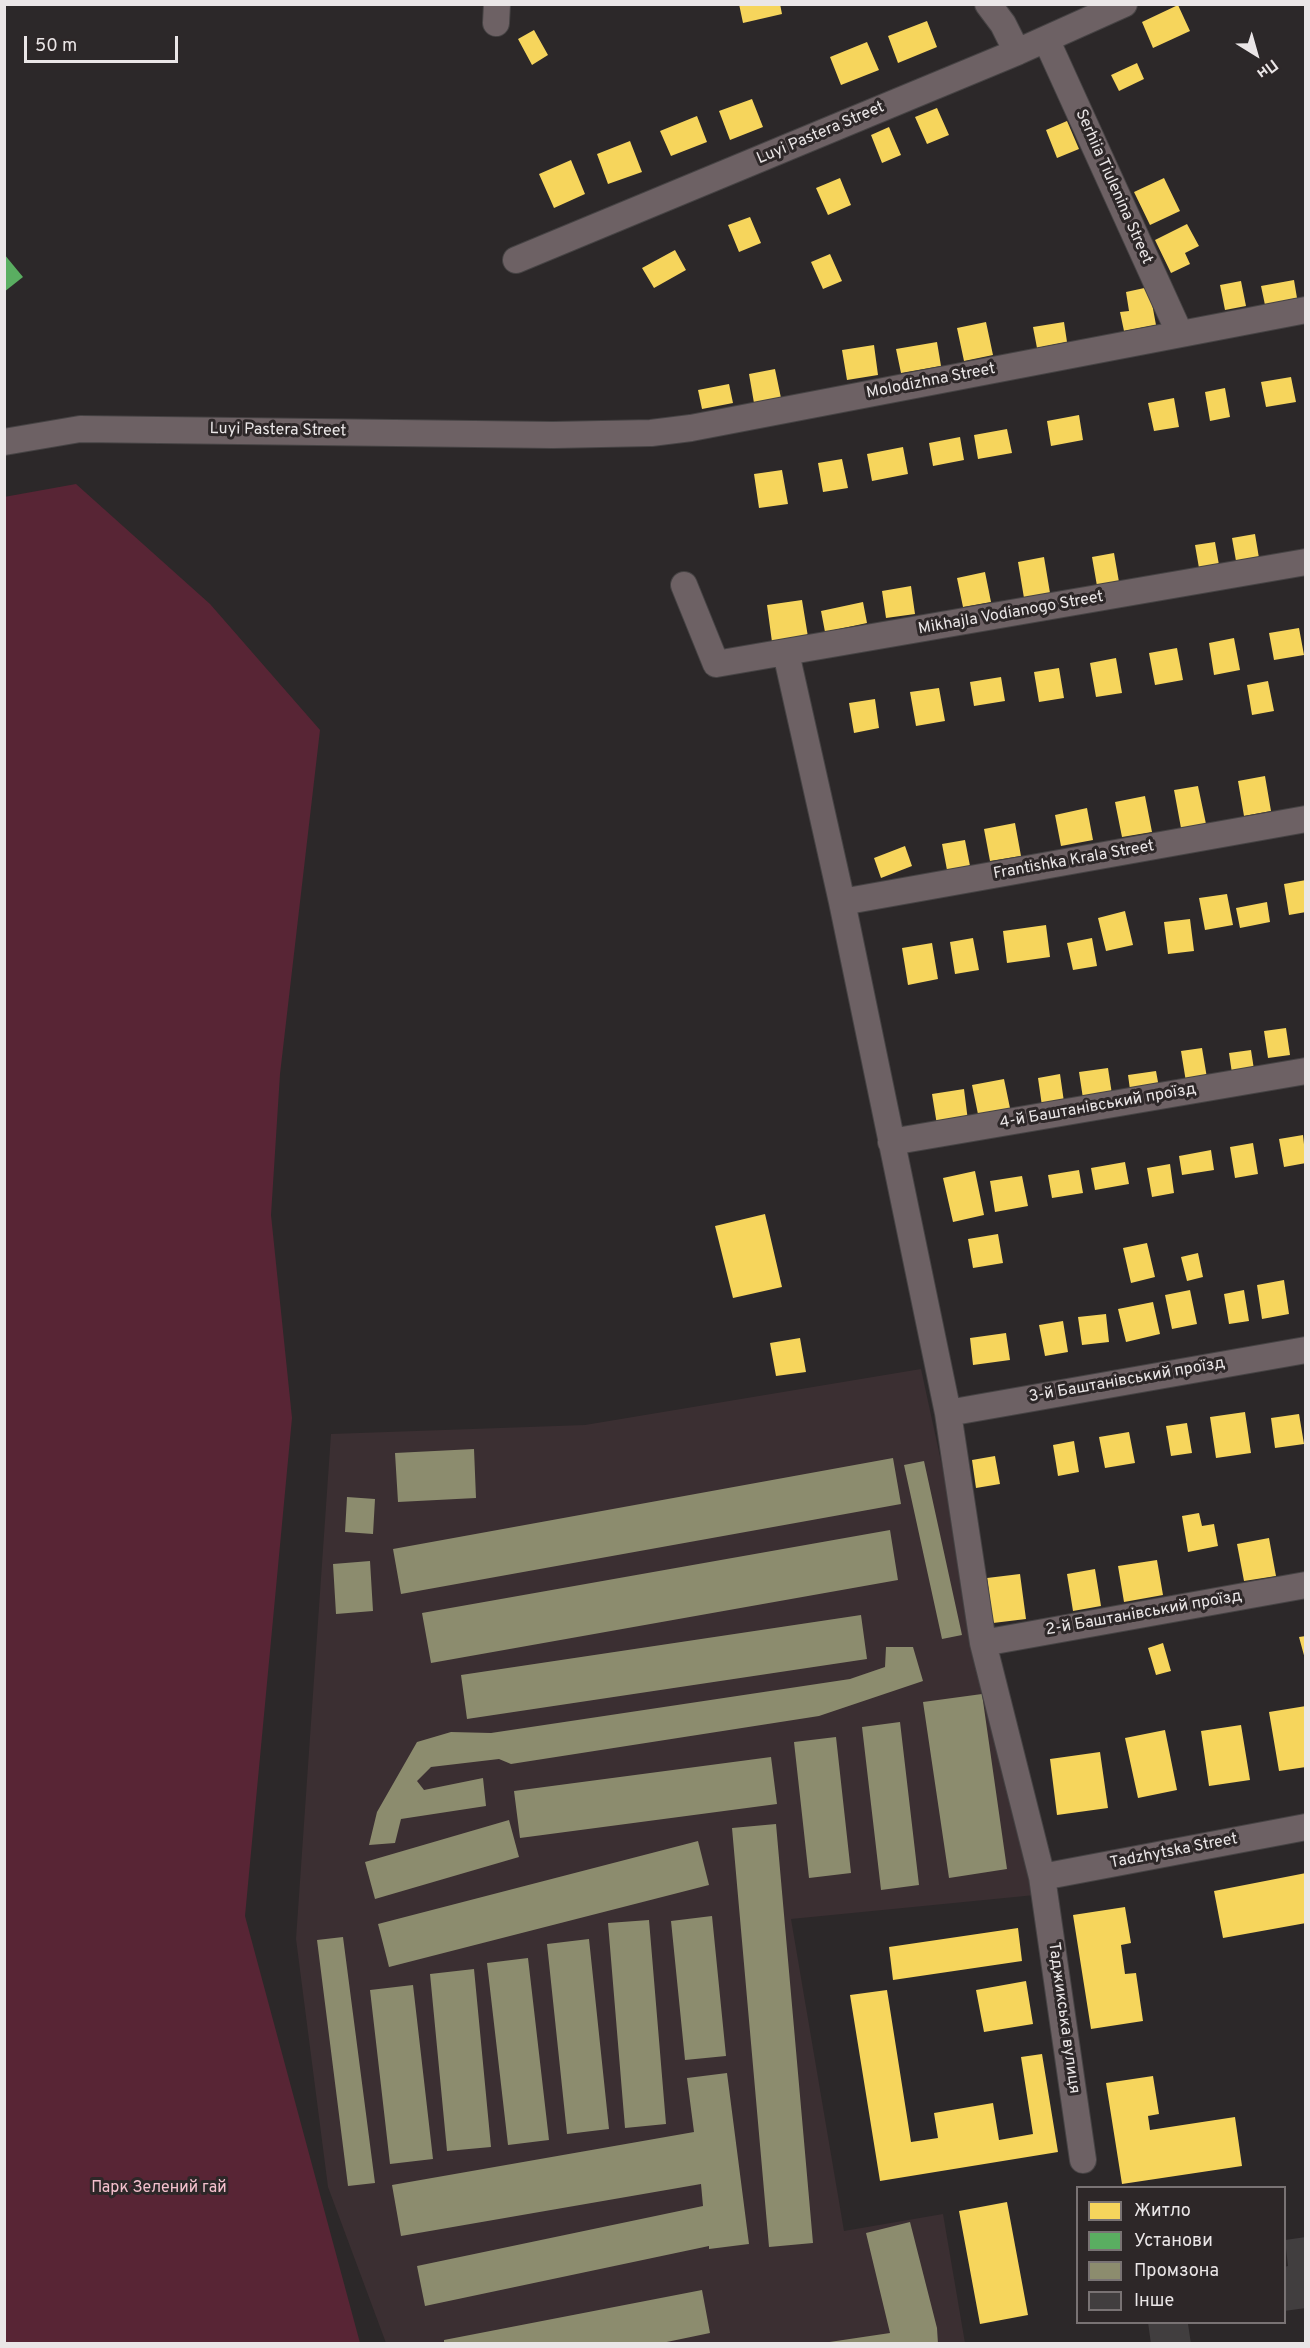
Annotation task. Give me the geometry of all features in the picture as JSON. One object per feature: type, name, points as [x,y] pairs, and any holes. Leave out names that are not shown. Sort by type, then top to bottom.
[{"type":"street","points":[[988,4],[1003,24],[1017,52]]},
{"type":"street","name":"Luyi Pastera Street","points":[[516,260],[1017,52],[1124,4]]},
{"type":"street","name":"Serhiia Tiulenina Street","points":[[1047,39],[1180,334]]},
{"type":"street","name":"Molodizhna Street","points":[[554,435],[651,433],[691,428],[1305,310]]},
{"type":"street","name":"Luyi Pastera Street","points":[[4,442],[80,429],[554,435]]},
{"type":"street","name":"Mikhajla Vodianogo Street","points":[[684,585],[716,664],[1305,562]]},
{"type":"street","name":"Таджикська вулиця","points":[[786,653],[842,902],[948,1413],[983,1643],[1042,1877],[1083,2160]]},
{"type":"street","name":"Frantishka Krala Street","points":[[842,902],[1305,819]]},
{"type":"street","name":"4-й Баштанівський проїзд","points":[[891,1142],[1305,1071]]},
{"type":"street","name":"3-й Баштанівський проїзд","points":[[948,1413],[1305,1350]]},
{"type":"street","name":"2-й Баштанівський проїзд","points":[[983,1643],[1305,1585]]},
{"type":"street","name":"Tadzhytska Street","points":[[1042,1877],[1305,1827]]},
{"type":"shaded area","points":[[921,1369],[1035,1895],[791,1919],[844,2231],[943,2214],[965,2343],[386,2343],[328,2187],[296,1939],[331,1434],[585,1425]]},
{"type":"green space","name":"Парк Зелений гай","points":[[76,484],[210,604],[320,730],[280,1074],[271,1215],[292,1418],[245,1916],[360,2343],[5,2343],[4,497]]},
{"type":"building: Житло","points":[[739,4],[780,4],[782,14],[743,23]]},
{"type":"building: Житло","points":[[1178,5],[1190,31],[1153,48],[1142,22]]},
{"type":"building: Житло","points":[[927,21],[937,47],[898,63],[888,36]]},
{"type":"building: Житло","points":[[534,30],[548,55],[532,65],[518,39]]},
{"type":"building: Житло","points":[[867,42],[879,70],[841,85],[830,57]]},
{"type":"building: Житло","points":[[1137,63],[1144,79],[1119,91],[1111,75]]},
{"type":"building: Житло","points":[[752,99],[763,127],[730,140],[719,111]]},
{"type":"building: Житло","points":[[937,108],[949,135],[927,144],[915,117]]},
{"type":"building: Житло","points":[[697,116],[707,142],[671,156],[660,131]]},
{"type":"building: Житло","points":[[1067,121],[1079,149],[1057,158],[1046,130]]},
{"type":"building: Житло","points":[[889,127],[901,155],[882,163],[871,135]]},
{"type":"building: Житло","points":[[630,141],[642,172],[608,184],[597,154]]},
{"type":"building: Житло","points":[[571,160],[585,194],[554,208],[539,174]]},
{"type":"building: Житло","points":[[840,178],[851,205],[828,215],[816,188]]},
{"type":"building: Житло","points":[[1164,178],[1180,211],[1150,225],[1134,192]]},
{"type":"building: Житло","points":[[750,217],[761,243],[739,252],[728,225]]},
{"type":"building: Житло","points":[[1187,224],[1199,246],[1185,253],[1190,264],[1171,273],[1155,240]]},
{"type":"building: Житло","points":[[675,250],[686,270],[654,288],[642,268]]},
{"type":"building: Житло","points":[[830,254],[842,281],[823,289],[811,262]]},
{"type":"building: Житло","points":[[1294,280],[1297,298],[1265,305],[1261,286]]},
{"type":"building: Житло","points":[[1241,281],[1246,306],[1225,310],[1220,285]]},
{"type":"building: Житло","points":[[1149,287],[1156,325],[1124,331],[1120,312],[1129,311],[1126,292]]},
{"type":"building: Житло","points":[[986,322],[993,355],[964,361],[957,328]]},
{"type":"building: Житло","points":[[1064,322],[1067,342],[1037,348],[1033,327]]},
{"type":"building: Житло","points":[[937,342],[941,366],[901,373],[896,349]]},
{"type":"building: Житло","points":[[874,345],[878,375],[847,380],[842,350]]},
{"type":"building: Житло","points":[[775,369],[781,398],[754,403],[749,374]]},
{"type":"building: Житло","points":[[1291,377],[1296,402],[1266,407],[1261,382]]},
{"type":"building: Житло","points":[[729,384],[733,403],[702,409],[698,390]]},
{"type":"building: Житло","points":[[1225,388],[1230,417],[1210,421],[1205,392]]},
{"type":"building: Житло","points":[[1174,398],[1179,427],[1154,431],[1148,403]]},
{"type":"building: Житло","points":[[1079,415],[1083,440],[1051,446],[1047,421]]},
{"type":"building: Житло","points":[[1007,429],[1012,453],[978,459],[974,435]]},
{"type":"building: Житло","points":[[960,437],[964,460],[933,466],[929,443]]},
{"type":"building: Житло","points":[[903,447],[908,474],[872,481],[867,454]]},
{"type":"building: Житло","points":[[842,459],[848,488],[823,492],[818,463]]},
{"type":"building: Житло","points":[[782,470],[788,504],[759,508],[754,474]]},
{"type":"building: Житло","points":[[1255,534],[1259,558],[1236,561],[1232,538]]},
{"type":"building: Житло","points":[[1215,542],[1219,565],[1199,568],[1195,545]]},
{"type":"building: Житло","points":[[1114,553],[1119,582],[1097,586],[1092,557]]},
{"type":"building: Житло","points":[[1044,557],[1050,593],[1024,598],[1018,562]]},
{"type":"building: Житло","points":[[985,572],[991,602],[963,607],[957,578]]},
{"type":"building: Житло","points":[[911,586],[915,614],[886,618],[882,591]]},
{"type":"building: Житло","points":[[802,600],[808,637],[772,642],[767,605]]},
{"type":"building: Житло","points":[[863,602],[867,623],[825,632],[821,611]]},
{"type":"building: Житло","points":[[1299,628],[1304,655],[1274,660],[1269,633]]},
{"type":"building: Житло","points":[[1234,638],[1240,670],[1214,675],[1209,643]]},
{"type":"building: Житло","points":[[1177,648],[1183,680],[1155,685],[1149,653]]},
{"type":"building: Житло","points":[[1116,658],[1122,693],[1096,697],[1090,663]]},
{"type":"building: Житло","points":[[1059,668],[1064,698],[1039,702],[1034,672]]},
{"type":"building: Житло","points":[[1001,677],[1005,701],[974,706],[970,682]]},
{"type":"building: Житло","points":[[1268,681],[1274,711],[1252,715],[1247,685]]},
{"type":"building: Житло","points":[[939,688],[945,721],[916,726],[910,692]]},
{"type":"building: Житло","points":[[875,699],[879,728],[854,733],[849,703]]},
{"type":"building: Житло","points":[[1265,776],[1271,811],[1244,816],[1238,781]]},
{"type":"building: Житло","points":[[1198,786],[1206,824],[1181,828],[1174,790]]},
{"type":"building: Житло","points":[[1145,796],[1152,832],[1122,837],[1115,802]]},
{"type":"building: Житло","points":[[1087,808],[1093,840],[1061,846],[1055,815]]},
{"type":"building: Житло","points":[[1015,823],[1021,856],[990,861],[984,829]]},
{"type":"building: Житло","points":[[965,840],[970,866],[947,870],[942,844]]},
{"type":"building: Житло","points":[[905,846],[912,866],[881,878],[874,858]]},
{"type":"building: Житло","points":[[1306,880],[1306,912],[1289,915],[1284,884]]},
{"type":"building: Житло","points":[[1227,894],[1233,925],[1205,930],[1199,898]]},
{"type":"building: Житло","points":[[1267,902],[1270,922],[1240,928],[1236,908]]},
{"type":"building: Житло","points":[[1125,911],[1133,945],[1106,951],[1098,918]]},
{"type":"building: Житло","points":[[1190,919],[1194,951],[1168,954],[1164,922]]},
{"type":"building: Житло","points":[[1046,925],[1050,957],[1007,963],[1003,931]]},
{"type":"building: Житло","points":[[973,938],[979,970],[955,974],[950,942]]},
{"type":"building: Житло","points":[[1092,938],[1097,966],[1073,970],[1067,943]]},
{"type":"building: Житло","points":[[932,943],[938,979],[908,985],[902,948]]},
{"type":"building: Житло","points":[[1286,1028],[1290,1055],[1268,1058],[1264,1031]]},
{"type":"building: Житло","points":[[1202,1048],[1207,1078],[1186,1082],[1181,1051]]},
{"type":"building: Житло","points":[[1251,1050],[1255,1076],[1233,1080],[1229,1053]]},
{"type":"building: Житло","points":[[1108,1068],[1113,1101],[1084,1105],[1079,1072]]},
{"type":"building: Житло","points":[[1156,1071],[1160,1093],[1131,1097],[1128,1075]]},
{"type":"building: Житло","points":[[1060,1074],[1064,1102],[1042,1106],[1038,1078]]},
{"type":"building: Житло","points":[[1004,1079],[1011,1113],[979,1119],[972,1085]]},
{"type":"building: Житло","points":[[964,1089],[968,1121],[937,1125],[932,1094]]},
{"type":"building: Житло","points":[[1303,1135],[1306,1163],[1284,1167],[1279,1139]]},
{"type":"building: Житло","points":[[1253,1143],[1258,1174],[1235,1178],[1230,1147]]},
{"type":"building: Житло","points":[[1211,1150],[1214,1170],[1182,1175],[1179,1156]]},
{"type":"building: Житло","points":[[1125,1162],[1129,1184],[1095,1190],[1091,1168]]},
{"type":"building: Житло","points":[[1170,1164],[1174,1193],[1152,1197],[1147,1168]]},
{"type":"building: Житло","points":[[1079,1170],[1083,1193],[1052,1198],[1048,1175]]},
{"type":"building: Житло","points":[[975,1171],[984,1215],[953,1222],[943,1178]]},
{"type":"building: Житло","points":[[1022,1176],[1028,1206],[995,1212],[990,1181]]},
{"type":"building: Житло","points":[[765,1214],[782,1287],[733,1298],[715,1226]]},
{"type":"building: Житло","points":[[998,1234],[1003,1263],[973,1268],[968,1239]]},
{"type":"building: Житло","points":[[1147,1243],[1155,1277],[1131,1283],[1123,1248]]},
{"type":"building: Житло","points":[[1198,1253],[1203,1277],[1187,1281],[1181,1257]]},
{"type":"building: Житло","points":[[1284,1280],[1289,1314],[1262,1319],[1257,1285]]},
{"type":"building: Житло","points":[[1190,1290],[1197,1324],[1172,1329],[1165,1295]]},
{"type":"building: Житло","points":[[1244,1290],[1249,1321],[1229,1324],[1224,1294]]},
{"type":"building: Житло","points":[[1153,1302],[1160,1334],[1126,1342],[1118,1309]]},
{"type":"building: Житло","points":[[1106,1314],[1109,1342],[1082,1345],[1078,1317]]},
{"type":"building: Житло","points":[[1063,1321],[1068,1352],[1045,1356],[1039,1325]]},
{"type":"building: Житло","points":[[1006,1333],[1010,1360],[973,1365],[970,1338]]},
{"type":"building: Житло","points":[[800,1338],[806,1372],[776,1376],[770,1343]]},
{"type":"building: Житло","points":[[1245,1412],[1251,1453],[1216,1458],[1210,1417]]},
{"type":"building: Житло","points":[[1299,1414],[1304,1444],[1275,1448],[1271,1418]]},
{"type":"building: Житло","points":[[1187,1423],[1192,1453],[1171,1456],[1166,1426]]},
{"type":"building: Житло","points":[[1129,1432],[1135,1463],[1105,1468],[1099,1437]]},
{"type":"building: Житло","points":[[1074,1441],[1079,1472],[1058,1476],[1053,1445]]},
{"type":"building: Житло","points":[[995,1456],[1000,1484],[976,1488],[972,1460]]},
{"type":"building: Житло","points":[[1199,1513],[1202,1526],[1214,1524],[1218,1546],[1188,1552],[1182,1516]]},
{"type":"building: Житло","points":[[1269,1538],[1276,1576],[1244,1581],[1237,1544]]},
{"type":"building: Житло","points":[[1157,1560],[1163,1595],[1124,1602],[1118,1566]]},
{"type":"building: Житло","points":[[1095,1569],[1101,1606],[1073,1611],[1067,1574]]},
{"type":"building: Житло","points":[[1020,1574],[1026,1619],[993,1623],[987,1578]]},
{"type":"building: Житло","points":[[1306,1636],[1306,1659],[1305,1659],[1299,1637]]},
{"type":"building: Житло","points":[[1163,1643],[1171,1671],[1156,1675],[1148,1648]]},
{"type":"building: Житло","points":[[1306,1706],[1306,1767],[1279,1771],[1269,1712]]},
{"type":"building: Житло","points":[[1241,1725],[1250,1780],[1209,1786],[1201,1731]]},
{"type":"building: Житло","points":[[1165,1730],[1177,1790],[1138,1798],[1125,1738]]},
{"type":"building: Житло","points":[[1100,1752],[1108,1808],[1057,1815],[1050,1759]]},
{"type":"building: Житло","points":[[1306,1873],[1306,1923],[1223,1938],[1214,1891]]},
{"type":"building: Житло","points":[[1125,1907],[1131,1943],[1121,1945],[1125,1974],[1136,1973],[1143,2021],[1091,2029],[1073,1915]]},
{"type":"building: Житло","points":[[1018,1928],[1022,1961],[893,1980],[889,1947]]},
{"type":"building: Житло","points":[[1026,1981],[1033,2024],[984,2032],[976,1990]]},
{"type":"building: Житло","points":[[887,1990],[911,2142],[938,2138],[934,2113],[993,2103],[999,2140],[1033,2134],[1021,2057],[1042,2054],[1058,2152],[880,2181],[850,1995]]},
{"type":"building: Житло","points":[[1153,2076],[1159,2114],[1148,2116],[1150,2130],[1235,2117],[1242,2166],[1122,2184],[1106,2083]]},
{"type":"building: Житло","points":[[1007,2202],[1028,2315],[980,2324],[959,2211]]},
{"type":"building: Установи","points":[[4,254],[23,277],[4,292]]},
{"type":"building: Промзона","points":[[474,1449],[476,1498],[398,1502],[395,1453]]},
{"type":"building: Промзона","points":[[893,1458],[901,1504],[401,1594],[393,1549]]},
{"type":"building: Промзона","points":[[924,1461],[962,1635],[942,1639],[904,1465]]},
{"type":"building: Промзона","points":[[347,1497],[375,1499],[373,1534],[345,1532]]},
{"type":"building: Промзона","points":[[890,1530],[898,1580],[431,1663],[422,1613]]},
{"type":"building: Промзона","points":[[370,1561],[373,1611],[336,1614],[333,1564]]},
{"type":"building: Промзона","points":[[861,1615],[867,1659],[467,1719],[461,1675]]},
{"type":"building: Промзона","points":[[886,1647],[913,1647],[923,1681],[819,1716],[511,1764],[499,1759],[431,1767],[417,1781],[424,1790],[483,1778],[486,1806],[401,1819],[395,1843],[369,1845],[377,1812],[417,1742],[451,1732],[491,1733],[850,1679],[885,1667]]},
{"type":"building: Промзона","points":[[982,1694],[1007,1869],[949,1878],[923,1702]]},
{"type":"building: Промзона","points":[[900,1722],[919,1885],[881,1890],[862,1727]]},
{"type":"building: Промзона","points":[[836,1737],[851,1873],[809,1878],[794,1742]]},
{"type":"building: Промзона","points":[[771,1757],[777,1804],[520,1838],[514,1791]]},
{"type":"building: Промзона","points":[[509,1820],[519,1857],[375,1899],[365,1862]]},
{"type":"building: Промзона","points":[[776,1824],[813,2243],[769,2247],[732,1828]]},
{"type":"building: Промзона","points":[[698,1841],[709,1885],[389,1967],[378,1924]]},
{"type":"building: Промзона","points":[[712,1916],[726,2056],[685,2060],[671,1921]]},
{"type":"building: Промзона","points":[[649,1920],[666,2124],[625,2128],[608,1923]]},
{"type":"building: Промзона","points":[[343,1937],[375,2183],[348,2186],[317,1940]]},
{"type":"building: Промзона","points":[[589,1939],[609,2129],[567,2134],[547,1944]]},
{"type":"building: Промзона","points":[[528,1958],[549,2140],[508,2145],[487,1963]]},
{"type":"building: Промзона","points":[[474,1969],[491,2147],[447,2151],[430,1974]]},
{"type":"building: Промзона","points":[[413,1985],[433,2159],[390,2164],[370,1990]]},
{"type":"building: Промзона","points":[[727,2073],[749,2244],[709,2249],[709,2246],[425,2306],[417,2266],[703,2206],[701,2184],[401,2236],[392,2185],[694,2132],[687,2078]]},
{"type":"building: Промзона","points":[[910,2222],[937,2328],[938,2344],[816,2344],[890,2333],[866,2233]]},
{"type":"building: Промзона","points":[[702,2290],[710,2333],[657,2344],[444,2344],[444,2340]]},
{"type":"building: Інше","points":[[1306,2237],[1306,2308],[1286,2311],[1286,2266],[1288,2266],[1286,2240]]},
{"type":"building: Інше","points":[[1148,2324],[1188,2324],[1191,2344],[1151,2344]]}]
